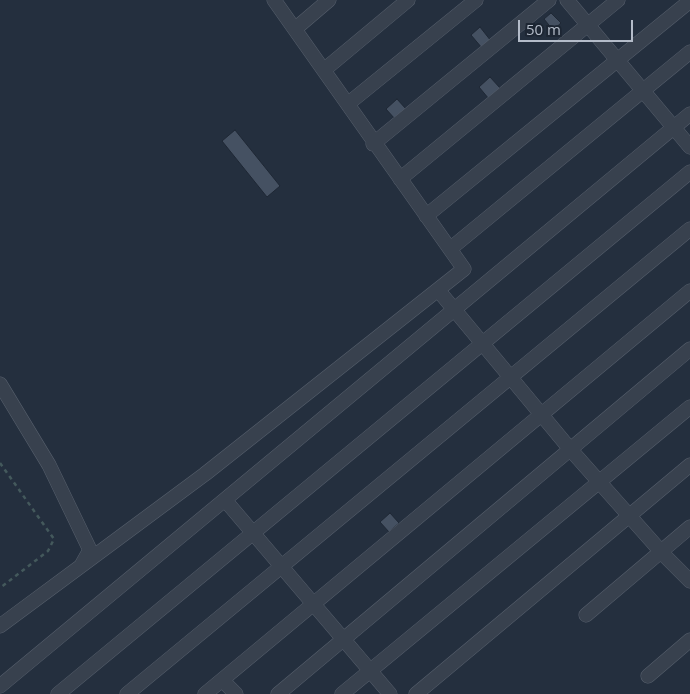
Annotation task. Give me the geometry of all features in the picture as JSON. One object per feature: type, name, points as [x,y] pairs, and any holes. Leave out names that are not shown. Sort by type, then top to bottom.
[{"type":"street","points":[[0,626],[205,474],[464,269],[374,143],[349,103],[274,0]]},
{"type":"street","points":[[295,29],[329,0]]},
{"type":"street","points":[[324,70],[408,0]]},
{"type":"street","points":[[349,103],[476,0]]},
{"type":"street","points":[[374,143],[549,0]]},
{"type":"street","points":[[567,0],[690,147]]},
{"type":"street","points":[[400,179],[618,0]]},
{"type":"street","points":[[426,216],[690,1]]},
{"type":"street","points":[[450,249],[690,52]]},
{"type":"street","points":[[0,686],[690,114]]},
{"type":"street","points":[[58,694],[690,172]]},
{"type":"street","points":[[127,694],[282,568],[690,229]]},
{"type":"street","points":[[438,290],[570,449],[661,552],[690,581]]},
{"type":"street","points":[[205,694],[690,292]]},
{"type":"street","points":[[278,694],[690,348]]},
{"type":"street","points":[[0,384],[49,465],[90,550],[81,566]]},
{"type":"street","points":[[342,694],[690,407]]},
{"type":"street","points":[[416,694],[690,464]]},
{"type":"street","points":[[225,500],[390,694]]},
{"type":"street","points":[[586,615],[690,527]]},
{"type":"street","points":[[648,676],[690,640]]},
{"type":"street","points":[[222,680],[236,694]]},
{"type":"path","points":[[0,463],[54,539],[48,551],[0,588]]},
{"type":"building","points":[[551,13],[561,23],[553,30],[544,19]]},
{"type":"building","points":[[480,27],[491,41],[482,48],[471,35]]},
{"type":"building","points":[[490,77],[500,88],[489,99],[479,87]]},
{"type":"building","points":[[397,99],[406,109],[395,119],[386,109]]},
{"type":"building","points":[[235,130],[280,186],[267,197],[222,141]]},
{"type":"building","points":[[390,513],[399,523],[389,532],[380,522]]}]
